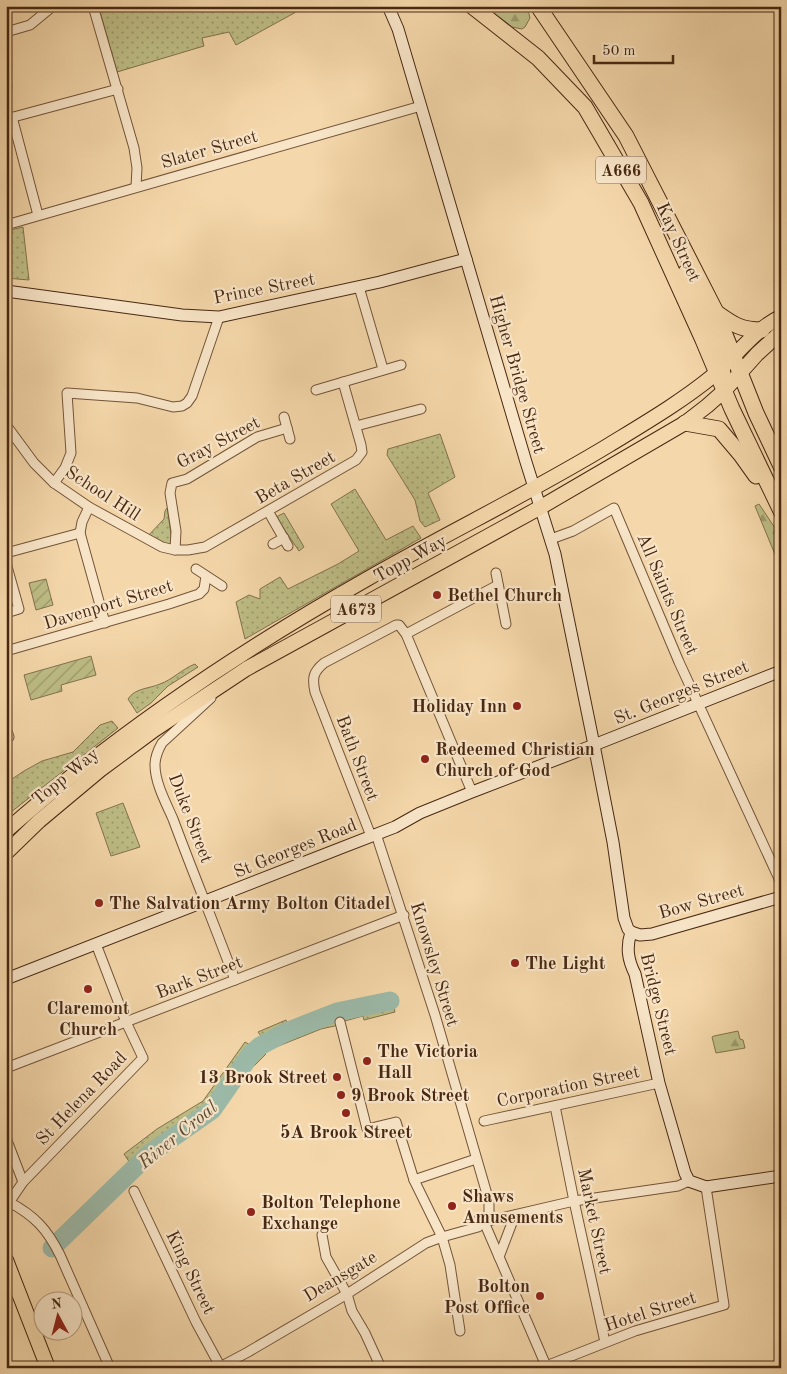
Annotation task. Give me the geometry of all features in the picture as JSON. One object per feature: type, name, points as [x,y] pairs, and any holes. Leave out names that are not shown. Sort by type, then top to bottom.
[{"type":"highway","name":"Kay Street","points":[[472,6],[538,58],[585,107],[641,203],[703,340],[724,365]]},
{"type":"highway","name":"Kay Street","points":[[538,6],[626,136],[716,312],[724,365]]},
{"type":"highway","name":"A666","points":[[650,183],[718,347],[724,365],[724,391],[781,511]]},
{"type":"highway","points":[[716,312],[739,328],[762,330]]},
{"type":"highway","name":"A666","points":[[724,365],[741,373],[756,413],[781,466]]},
{"type":"highway","points":[[685,423],[718,429],[741,455],[781,511]]},
{"type":"main road","name":"Higher Bridge Street","points":[[391,10],[534,488],[551,539],[594,746]]},
{"type":"main road","name":"Prince Street","points":[[6,291],[182,315],[219,317],[359,287],[466,259]]},
{"type":"main road","name":"Topp Way","points":[[6,831],[37,804],[120,739],[204,680],[366,579],[534,488],[667,409],[691,393],[762,330],[781,316]]},
{"type":"main road","name":"Topp Way","points":[[6,853],[39,821],[100,770],[154,730],[246,669],[541,507],[685,423],[724,391],[757,354],[781,332]]},
{"type":"main road","name":"St. Georges Street","points":[[594,746],[781,671]]},
{"type":"main road","name":"St Georges Road","points":[[6,979],[374,835],[472,792],[594,746]]},
{"type":"main road","name":"Bridge Street","points":[[594,746],[613,842],[624,918],[631,932],[628,944],[631,965],[635,974],[659,1083],[689,1181]]},
{"type":"main road","name":"Bow Street","points":[[631,932],[640,935],[652,934],[781,897]]},
{"type":"main road","points":[[689,1181],[706,1187],[781,1176]]},
{"type":"main road","points":[[6,1260],[48,1368]]},
{"type":"street","points":[[6,32],[30,25],[53,6]]},
{"type":"street","points":[[93,6],[137,159],[136,187]]},
{"type":"street","points":[[6,59],[6,68]]},
{"type":"street","points":[[38,215],[9,118],[118,89]]},
{"type":"street","name":"Slater Street","points":[[6,224],[421,106]]},
{"type":"street","points":[[359,287],[384,369]]},
{"type":"street","points":[[54,483],[65,468],[70,453],[67,393],[137,398],[173,407],[182,406],[192,396],[219,317]]},
{"type":"street","points":[[316,390],[401,365]]},
{"type":"street","name":"Beta Street","points":[[175,550],[205,547],[356,460],[362,452],[343,382]]},
{"type":"street","points":[[356,426],[421,408]]},
{"type":"street","name":"Gray Street","points":[[284,417],[290,439]]},
{"type":"street","name":"School Hill","points":[[6,425],[34,464],[54,483],[89,508],[150,542],[175,550]]},
{"type":"street","name":"Gray Street","points":[[175,550],[176,531],[170,493],[172,484],[187,479],[257,437],[287,428]]},
{"type":"street","points":[[89,508],[82,522],[80,533],[105,623]]},
{"type":"street","name":"All Saints Street","points":[[551,539],[573,531],[614,508],[698,705],[781,883]]},
{"type":"street","points":[[268,511],[286,542],[272,544]]},
{"type":"street","points":[[6,553],[80,533]]},
{"type":"street","points":[[6,563],[20,609],[6,613]]},
{"type":"street","points":[[196,569],[222,586]]},
{"type":"street","points":[[496,573],[506,624]]},
{"type":"street","name":"Davenport Street","points":[[6,651],[199,594],[204,589],[206,576]]},
{"type":"street","points":[[472,792],[406,634],[498,584]]},
{"type":"street","name":"Bath Street","points":[[374,835],[316,692],[313,678],[314,673],[324,663],[396,625],[406,634]]},
{"type":"street","name":"Duke Street","points":[[235,980],[158,779],[155,759],[162,743],[169,736],[246,669]]},
{"type":"street","name":"Knowsley Street","points":[[374,835],[404,915],[490,1206],[489,1216],[483,1220]]},
{"type":"street","name":"Bark Street","points":[[6,1068],[404,915]]},
{"type":"street","points":[[96,944],[126,1022]]},
{"type":"street","name":"St Helena Road","points":[[8,1205],[23,1182],[143,1058],[126,1022]]},
{"type":"street","points":[[340,1022],[367,1129],[396,1122],[414,1180],[442,1237],[450,1265],[460,1331]]},
{"type":"street","name":"Corporation Street","points":[[484,1121],[659,1083]]},
{"type":"street","name":"Market Street","points":[[555,1106],[605,1342]]},
{"type":"street","points":[[6,1138],[23,1182]]},
{"type":"street","points":[[414,1180],[476,1159]]},
{"type":"street","name":"Deansgate","points":[[219,1367],[347,1294],[376,1272],[426,1243],[475,1228],[483,1220],[574,1201],[678,1186],[689,1181]]},
{"type":"street","name":"Hotel Street","points":[[545,1367],[634,1331],[724,1305],[706,1187]]},
{"type":"street","name":"King Street","points":[[134,1191],[219,1367]]},
{"type":"street","points":[[8,1205],[23,1210],[45,1229],[58,1251],[110,1368]]},
{"type":"street","points":[[499,1257],[514,1215]]},
{"type":"street","points":[[483,1220],[545,1367]]},
{"type":"street","points":[[322,1235],[326,1257],[347,1294],[352,1311],[382,1368]]},
{"type":"green space","points":[[108,6],[307,6],[236,45],[229,32],[202,38],[204,46],[117,72],[99,8]]},
{"type":"green space","points":[[484,6],[527,6],[530,18],[522,29],[512,27]]},
{"type":"green space","points":[[23,227],[29,280],[6,278],[6,231]]},
{"type":"green space","points":[[440,434],[455,477],[428,493],[440,520],[425,527],[420,521],[415,500],[387,455],[388,449]]},
{"type":"green space","points":[[355,489],[386,540],[413,526],[421,538],[245,639],[236,602],[249,595],[260,599],[260,589],[280,577],[288,589],[338,564],[359,551],[331,504]]},
{"type":"green space","points":[[759,504],[781,537],[781,569],[755,506]]},
{"type":"green space","points":[[167,508],[175,550],[145,539],[164,519]]},
{"type":"green space","points":[[284,513],[304,547],[299,551],[276,517]]},
{"type":"green space","points":[[46,579],[53,605],[36,610],[29,583]]},
{"type":"green space","points":[[91,656],[96,675],[61,685],[62,691],[31,700],[24,675]]},
{"type":"green space","points":[[195,664],[198,667],[168,686],[151,703],[137,713],[128,699],[131,695],[164,682]]},
{"type":"green space","points":[[112,721],[118,728],[6,816],[6,783],[42,761],[73,752],[100,725]]},
{"type":"green space","points":[[123,803],[140,847],[111,856],[96,813]]},
{"type":"green space","points":[[391,994],[395,1012],[364,1020],[363,1016],[341,1022],[339,1025],[321,1029],[271,1049],[258,1032],[286,1020],[287,1023],[333,1006]]},
{"type":"green space","points":[[738,1031],[745,1048],[716,1053],[712,1037]]},
{"type":"green space","points":[[245,1042],[266,1054],[235,1085],[222,1111],[214,1119],[154,1155],[136,1172],[124,1154],[157,1129],[203,1101]]},
{"type":"waterway","name":"River Croal","points":[[52,1248],[149,1154],[212,1110],[251,1054],[260,1046],[286,1032],[337,1012],[390,1001]]},
{"type":"place","name":"Bethel Church","points":[[437,595]]},
{"type":"place","name":"Holiday Inn","points":[[517,706]]},
{"type":"place","name":"Redeemed Christian Church of God","points":[[425,759]]},
{"type":"place","name":"The Salvation Army Bolton Citadel","points":[[99,903]]},
{"type":"place","name":"The Light","points":[[515,963]]},
{"type":"place","name":"Claremont Church","points":[[88,989]]},
{"type":"place","name":"The Victoria Hall","points":[[367,1061]]},
{"type":"place","name":"13 Brook Street","points":[[337,1077]]},
{"type":"place","name":"9 Brook Street","points":[[341,1095]]},
{"type":"place","name":"5A Brook Street","points":[[346,1113]]},
{"type":"place","name":"Shaws Amusements","points":[[452,1206]]},
{"type":"place","name":"Bolton Telephone Exchange","points":[[251,1212]]},
{"type":"place","name":"Bolton Post Office","points":[[540,1296]]}]
